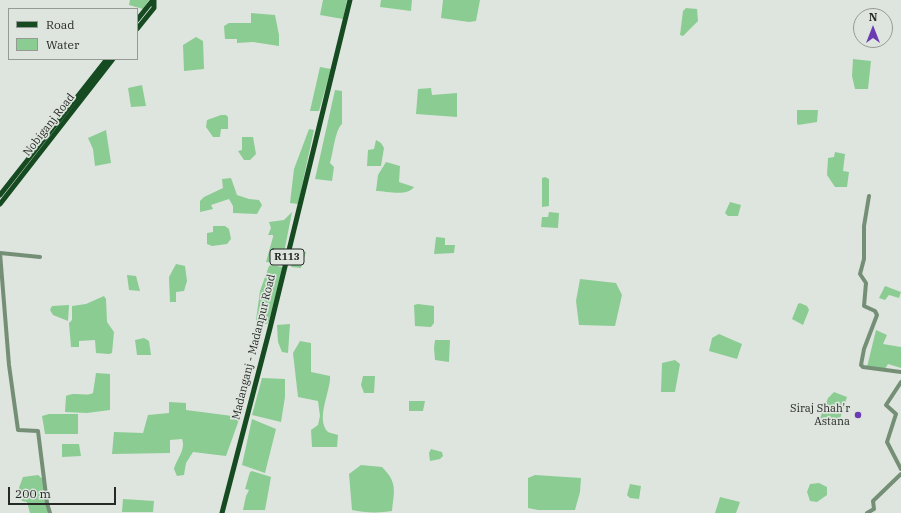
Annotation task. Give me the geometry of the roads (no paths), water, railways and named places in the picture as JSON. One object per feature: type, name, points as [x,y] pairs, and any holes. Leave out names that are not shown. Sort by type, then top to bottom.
[{"type":"main road","points":[[138,19],[153,0]]},
{"type":"main road","points":[[138,28],[154,8],[153,0]]},
{"type":"main road","name":"Madanganj - Madanpur Road","points":[[222,513],[270,328],[350,0]]},
{"type":"main road","name":"Nobiganj Road","points":[[0,196],[106,60]]},
{"type":"main road","name":"Nobiganj Road","points":[[0,204],[112,60]]},
{"type":"street","points":[[869,196],[864,226],[864,259],[860,274],[866,283],[864,306],[875,311],[877,315],[864,349],[861,365],[863,367],[901,372]]},
{"type":"street","points":[[40,257],[0,253],[9,365],[18,430],[38,431],[47,503],[50,513]]},
{"type":"street","points":[[901,382],[886,405],[896,414],[887,442],[901,469]]},
{"type":"street","points":[[868,513],[874,509],[873,501],[901,474]]},
{"type":"water","points":[[130,0],[149,0],[143,9],[129,5]]},
{"type":"water","points":[[323,0],[347,0],[343,19],[320,15]]},
{"type":"water","points":[[381,0],[412,0],[411,11],[380,7]]},
{"type":"water","points":[[443,0],[480,0],[476,21],[469,22],[441,18]]},
{"type":"water","points":[[686,8],[697,9],[698,21],[683,36],[680,35],[683,11]]},
{"type":"water","points":[[251,13],[275,15],[279,35],[279,46],[253,42],[237,43],[237,39],[225,39],[224,26],[229,23],[251,23]]},
{"type":"water","points":[[196,37],[203,41],[204,69],[184,71],[183,45]]},
{"type":"water","points":[[853,59],[871,61],[868,89],[855,89],[852,76]]},
{"type":"water","points":[[320,67],[331,69],[319,111],[310,111]]},
{"type":"water","points":[[142,85],[146,106],[131,107],[128,88]]},
{"type":"water","points":[[431,88],[432,95],[457,93],[457,117],[416,114],[418,89]]},
{"type":"water","points":[[335,90],[342,91],[342,124],[336,137],[330,163],[334,167],[332,181],[315,179]]},
{"type":"water","points":[[797,110],[818,110],[817,122],[798,125]]},
{"type":"water","points":[[221,115],[226,115],[228,117],[228,129],[221,129],[220,137],[213,137],[206,127],[207,120]]},
{"type":"water","points":[[309,129],[314,130],[298,204],[290,203],[294,169]]},
{"type":"water","points":[[106,130],[111,163],[95,166],[93,149],[88,138]]},
{"type":"water","points":[[242,137],[253,137],[256,154],[250,160],[244,160],[238,151],[242,150]]},
{"type":"water","points":[[376,140],[381,143],[384,148],[381,166],[367,166],[368,150],[374,149]]},
{"type":"water","points":[[835,152],[845,154],[843,171],[849,172],[847,187],[835,187],[827,175],[828,158],[834,157]]},
{"type":"water","points":[[386,162],[400,166],[399,182],[414,187],[411,190],[402,193],[376,191],[378,175]]},
{"type":"water","points":[[545,177],[549,179],[549,206],[542,207],[542,178]]},
{"type":"water","points":[[231,178],[237,195],[249,199],[259,200],[262,205],[257,214],[233,213],[233,206],[229,199],[211,205],[213,209],[200,212],[200,201],[204,197],[223,188],[222,179]]},
{"type":"water","points":[[730,202],[741,205],[738,216],[728,216],[725,213]]},
{"type":"water","points":[[292,212],[282,263],[266,262],[273,237],[273,235],[268,235],[271,228],[269,222],[284,220]]},
{"type":"water","points":[[549,212],[559,213],[558,228],[541,227],[542,217],[548,217]]},
{"type":"water","points":[[213,226],[225,226],[229,229],[231,239],[227,244],[212,246],[207,244],[207,233],[213,232]]},
{"type":"water","points":[[436,237],[445,238],[445,245],[455,245],[454,253],[434,254]]},
{"type":"water","points":[[296,250],[306,252],[301,268],[291,267]]},
{"type":"water","points":[[176,264],[185,266],[187,281],[184,291],[176,292],[176,302],[170,302],[169,277]]},
{"type":"water","points":[[269,266],[282,267],[282,271],[269,321],[267,324],[258,323],[256,320],[260,291]]},
{"type":"water","points":[[127,275],[136,276],[140,291],[129,290]]},
{"type":"water","points":[[580,279],[616,283],[622,295],[615,326],[579,325],[576,301]]},
{"type":"water","points":[[885,286],[901,292],[899,298],[889,295],[885,300],[879,298]]},
{"type":"water","points":[[104,296],[106,299],[107,322],[114,332],[112,353],[96,353],[95,340],[79,341],[79,347],[71,347],[69,323],[72,320],[72,306],[86,304]]},
{"type":"water","points":[[800,303],[807,306],[809,310],[803,325],[792,319],[798,304]]},
{"type":"water","points":[[69,305],[68,321],[53,315],[50,310],[52,306]]},
{"type":"water","points":[[414,305],[434,306],[434,323],[431,327],[415,326]]},
{"type":"water","points":[[290,324],[288,353],[282,352],[278,342],[277,325]]},
{"type":"water","points":[[876,330],[887,335],[883,344],[901,347],[901,368],[888,364],[885,369],[867,367]]},
{"type":"water","points":[[719,334],[742,344],[737,359],[709,351],[712,338]]},
{"type":"water","points":[[144,338],[149,341],[151,355],[137,355],[135,340]]},
{"type":"water","points":[[435,340],[450,340],[449,362],[435,360]]},
{"type":"water","points":[[300,341],[311,343],[311,372],[330,376],[330,382],[324,405],[323,420],[324,426],[328,432],[338,435],[337,447],[312,447],[311,430],[318,425],[320,416],[318,401],[298,397],[293,353]]},
{"type":"water","points":[[675,360],[680,364],[675,392],[661,392],[662,363]]},
{"type":"water","points":[[96,373],[110,374],[110,410],[87,413],[65,412],[66,396],[73,394],[93,393]]},
{"type":"water","points":[[363,376],[375,376],[374,393],[364,393],[361,385]]},
{"type":"water","points":[[262,378],[285,379],[285,397],[281,422],[252,415]]},
{"type":"water","points":[[834,392],[847,397],[838,425],[820,418],[828,398]]},
{"type":"water","points":[[409,401],[425,401],[423,411],[409,411]]},
{"type":"water","points":[[169,402],[186,403],[186,410],[240,417],[226,456],[193,452],[186,463],[184,475],[177,476],[174,469],[183,447],[182,439],[170,440],[170,453],[112,454],[114,432],[143,433],[148,415],[169,413]]},
{"type":"water","points":[[49,414],[78,414],[78,434],[45,434],[42,416]]},
{"type":"water","points":[[252,419],[276,429],[265,473],[242,465]]},
{"type":"water","points":[[62,444],[79,444],[81,456],[62,457]]},
{"type":"water","points":[[431,449],[442,452],[443,456],[440,459],[430,461],[429,453]]},
{"type":"water","points":[[361,465],[382,467],[391,478],[394,488],[392,511],[362,512],[352,510],[349,474]]},
{"type":"water","points":[[252,471],[271,477],[265,510],[243,510],[249,490],[245,489],[250,472]]},
{"type":"water","points":[[38,475],[45,481],[50,513],[30,513],[27,502],[22,501],[17,493],[23,477]]},
{"type":"water","points":[[535,475],[581,478],[580,492],[575,510],[538,510],[528,508],[528,478]]},
{"type":"water","points":[[819,483],[827,487],[827,495],[817,502],[810,501],[807,492],[810,484]]},
{"type":"water","points":[[630,484],[641,486],[639,499],[630,498],[627,495]]},
{"type":"water","points":[[720,497],[740,502],[736,513],[715,513]]},
{"type":"water","points":[[123,499],[154,501],[153,512],[122,512]]},
{"type":"place","name":"Siraj Shah'r Astana","points":[[858,415]]}]
